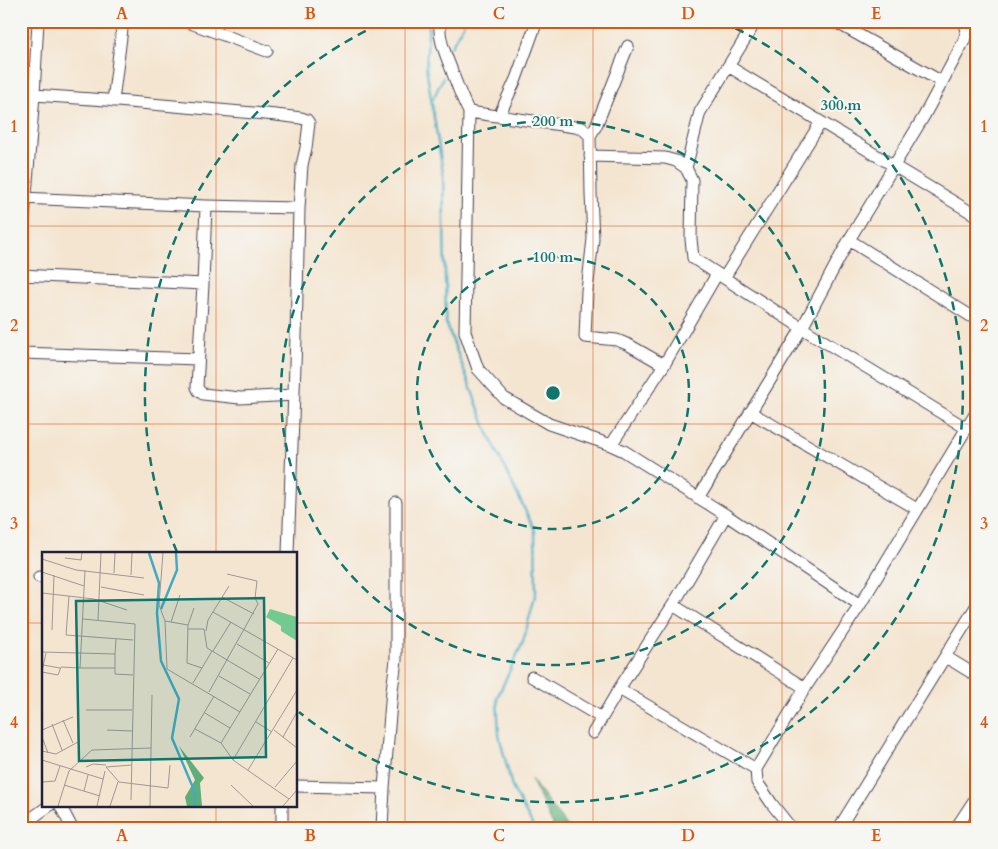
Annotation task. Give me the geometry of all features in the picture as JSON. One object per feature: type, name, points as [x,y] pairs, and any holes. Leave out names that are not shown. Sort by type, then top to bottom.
[{"type":"street","points":[[21,256],[23,198],[34,95],[38,21]]},
{"type":"street","points":[[113,101],[123,21]]},
{"type":"street","points":[[185,21],[267,51]]},
{"type":"street","points":[[440,21],[442,48],[460,95],[469,112],[465,332],[478,369],[504,398],[549,424],[624,451],[860,605]]},
{"type":"street","points":[[500,116],[537,21]]},
{"type":"street","points":[[686,168],[700,112],[756,21]]},
{"type":"street","points":[[834,21],[942,82]]},
{"type":"street","points":[[698,498],[802,328],[849,240],[924,116],[964,41],[967,29],[963,21]]},
{"type":"street","points":[[628,46],[596,126],[590,136],[594,238],[586,291],[585,337],[617,340],[629,344],[664,364]]},
{"type":"street","points":[[728,66],[977,216]]},
{"type":"street","points":[[34,95],[276,115],[301,118],[309,123],[302,165],[299,208],[288,552]]},
{"type":"street","points":[[469,112],[582,128],[590,136]]},
{"type":"street","points":[[611,445],[821,122]]},
{"type":"street","points":[[590,156],[665,158],[676,161],[686,168],[692,180],[691,239],[693,258],[802,328],[966,428]]},
{"type":"street","points":[[23,198],[299,208]]},
{"type":"street","points":[[206,206],[198,391],[203,394],[240,398],[294,395]]},
{"type":"street","points":[[849,240],[977,320]]},
{"type":"street","points":[[21,275],[203,284]]},
{"type":"street","points":[[21,353],[198,359]]},
{"type":"street","points":[[791,828],[757,782],[756,769],[805,688],[860,605],[977,411]]},
{"type":"street","points":[[750,412],[917,509]]},
{"type":"street","points":[[382,828],[396,660],[396,503]]},
{"type":"street","points":[[592,733],[673,605],[726,516]]},
{"type":"street","points":[[673,605],[805,688]]},
{"type":"street","points":[[839,828],[977,605]]},
{"type":"street","points":[[946,656],[977,676]]},
{"type":"street","points":[[532,677],[602,718]]},
{"type":"street","points":[[619,688],[756,769]]},
{"type":"street","points":[[298,786],[384,788]]},
{"type":"street","points":[[956,828],[977,796]]},
{"type":"street","points":[[21,826],[49,806]]},
{"type":"street","points":[[61,806],[72,828]]},
{"type":"street","points":[[282,806],[282,828]]},
{"type":"green space","points":[[531,779],[568,828],[554,828]]},
{"type":"waterway","points":[[429,21],[426,67],[443,173],[446,323],[488,433],[535,531],[536,592],[523,642],[497,698],[499,735],[512,787],[534,828]]},
{"type":"waterway","points":[[451,47],[465,21]]},
{"type":"waterway","points":[[433,99],[443,78]]}]
